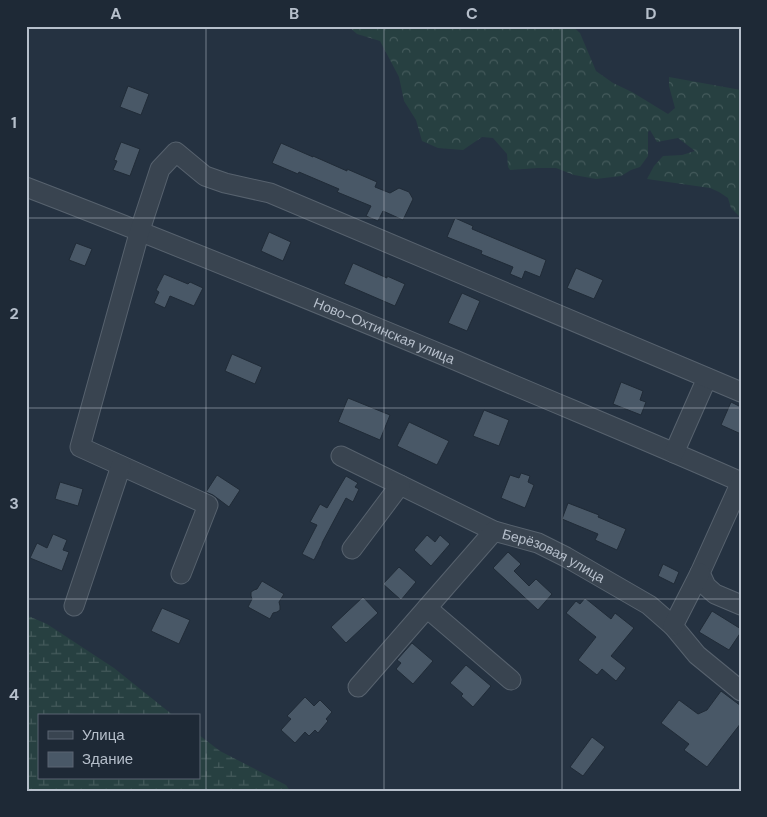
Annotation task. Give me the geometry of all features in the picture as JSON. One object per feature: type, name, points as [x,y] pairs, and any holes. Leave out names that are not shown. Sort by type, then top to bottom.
[{"type":"street","points":[[181,574],[208,505],[80,447],[140,230],[160,169],[176,152],[204,176],[225,183],[270,193],[741,392]]},
{"type":"street","name":"Ново-Охтинская улица","points":[[26,187],[140,230],[391,333],[741,482]]},
{"type":"street","points":[[674,452],[707,378]]},
{"type":"street","name":"Берёзовая улица","points":[[341,456],[494,531],[538,543],[649,605],[673,626],[697,655],[741,691]]},
{"type":"street","points":[[74,606],[121,466]]},
{"type":"street","points":[[673,626],[700,573],[741,482]]},
{"type":"street","points":[[352,548],[400,485]]},
{"type":"street","points":[[358,686],[494,531]]},
{"type":"street","points":[[700,573],[706,586],[715,594],[741,605]]},
{"type":"street","points":[[426,608],[511,680]]},
{"type":"green space","points":[[348,26],[572,26],[580,33],[596,71],[613,83],[668,114],[675,108],[669,86],[669,77],[741,90],[741,218],[731,208],[728,198],[710,188],[647,179],[654,166],[663,156],[682,155],[695,151],[678,138],[657,142],[650,130],[648,132],[648,156],[640,167],[621,176],[596,179],[574,175],[556,168],[510,170],[507,154],[493,138],[482,137],[463,150],[438,148],[422,141],[416,120],[404,101],[399,77],[380,41],[357,34]]},
{"type":"green space","points":[[26,615],[47,624],[114,668],[172,714],[38,714],[38,780],[200,780],[200,736],[220,751],[286,785],[290,791],[26,791]]},
{"type":"building","points":[[128,86],[149,94],[141,115],[120,107]]},
{"type":"building","points":[[121,142],[140,149],[130,176],[113,170],[117,161],[114,160]]},
{"type":"building","points":[[281,143],[377,182],[375,187],[390,193],[399,188],[409,192],[413,199],[403,220],[383,211],[378,221],[366,216],[371,206],[337,192],[339,189],[272,163]]},
{"type":"building","points":[[455,218],[473,226],[472,229],[546,260],[540,277],[525,271],[522,279],[510,274],[513,267],[481,254],[482,251],[447,237]]},
{"type":"building","points":[[269,232],[291,242],[283,261],[261,251]]},
{"type":"building","points":[[76,243],[92,249],[85,266],[69,260]]},
{"type":"building","points":[[353,263],[405,284],[395,306],[344,284]]},
{"type":"building","points":[[576,268],[603,280],[594,299],[567,288]]},
{"type":"building","points":[[164,274],[203,288],[194,306],[170,296],[165,308],[154,303],[159,292],[156,290]]},
{"type":"building","points":[[462,293],[480,301],[467,331],[448,323]]},
{"type":"building","points":[[232,354],[262,367],[255,384],[225,371]]},
{"type":"building","points":[[621,382],[643,391],[640,400],[646,402],[641,415],[613,404]]},
{"type":"building","points":[[348,398],[390,415],[380,440],[338,422]]},
{"type":"building","points":[[731,402],[741,407],[741,434],[721,425]]},
{"type":"building","points":[[484,410],[509,420],[499,446],[473,436]]},
{"type":"building","points":[[409,422],[449,441],[437,465],[397,446]]},
{"type":"building","points":[[521,473],[530,476],[528,482],[534,485],[525,508],[501,498],[510,475],[519,478]]},
{"type":"building","points":[[217,475],[240,490],[229,507],[206,492]]},
{"type":"building","points":[[346,476],[358,483],[355,487],[359,489],[353,502],[346,498],[314,560],[302,554],[317,525],[310,522],[320,504],[327,508]]},
{"type":"building","points":[[60,482],[83,489],[78,506],[55,499]]},
{"type":"building","points":[[568,503],[599,515],[598,517],[626,529],[617,550],[595,540],[598,534],[562,519]]},
{"type":"building","points":[[53,534],[67,540],[63,550],[69,552],[62,571],[30,558],[37,543],[47,548]]},
{"type":"building","points":[[427,535],[435,542],[440,535],[450,544],[431,566],[414,550]]},
{"type":"building","points":[[508,552],[521,564],[514,571],[529,586],[536,579],[552,594],[538,610],[493,568]]},
{"type":"building","points":[[663,564],[679,572],[674,584],[658,576]]},
{"type":"building","points":[[399,567],[416,582],[401,600],[383,584]]},
{"type":"building","points":[[262,581],[284,594],[279,602],[280,610],[273,613],[270,619],[248,607],[252,599],[251,592],[257,589]]},
{"type":"building","points":[[363,597],[378,613],[346,643],[331,627]]},
{"type":"building","points":[[585,598],[611,619],[615,613],[634,628],[611,656],[626,668],[616,681],[602,669],[597,675],[578,660],[596,637],[566,613],[576,601],[580,604]]},
{"type":"building","points":[[162,608],[190,620],[179,644],[151,631]]},
{"type":"building","points":[[712,611],[741,629],[729,650],[699,632]]},
{"type":"building","points":[[412,643],[433,661],[413,684],[396,669],[401,663],[397,660]]},
{"type":"building","points":[[466,665],[491,686],[473,707],[461,696],[463,694],[450,683]]},
{"type":"building","points":[[721,691],[741,706],[741,723],[707,767],[684,750],[689,744],[661,723],[679,700],[698,714],[707,710]]},
{"type":"building","points":[[305,697],[314,706],[320,700],[332,712],[326,719],[328,721],[318,733],[315,730],[309,736],[305,732],[295,743],[281,730],[291,719],[287,716]]},
{"type":"building","points":[[592,737],[605,747],[583,776],[570,767]]}]
